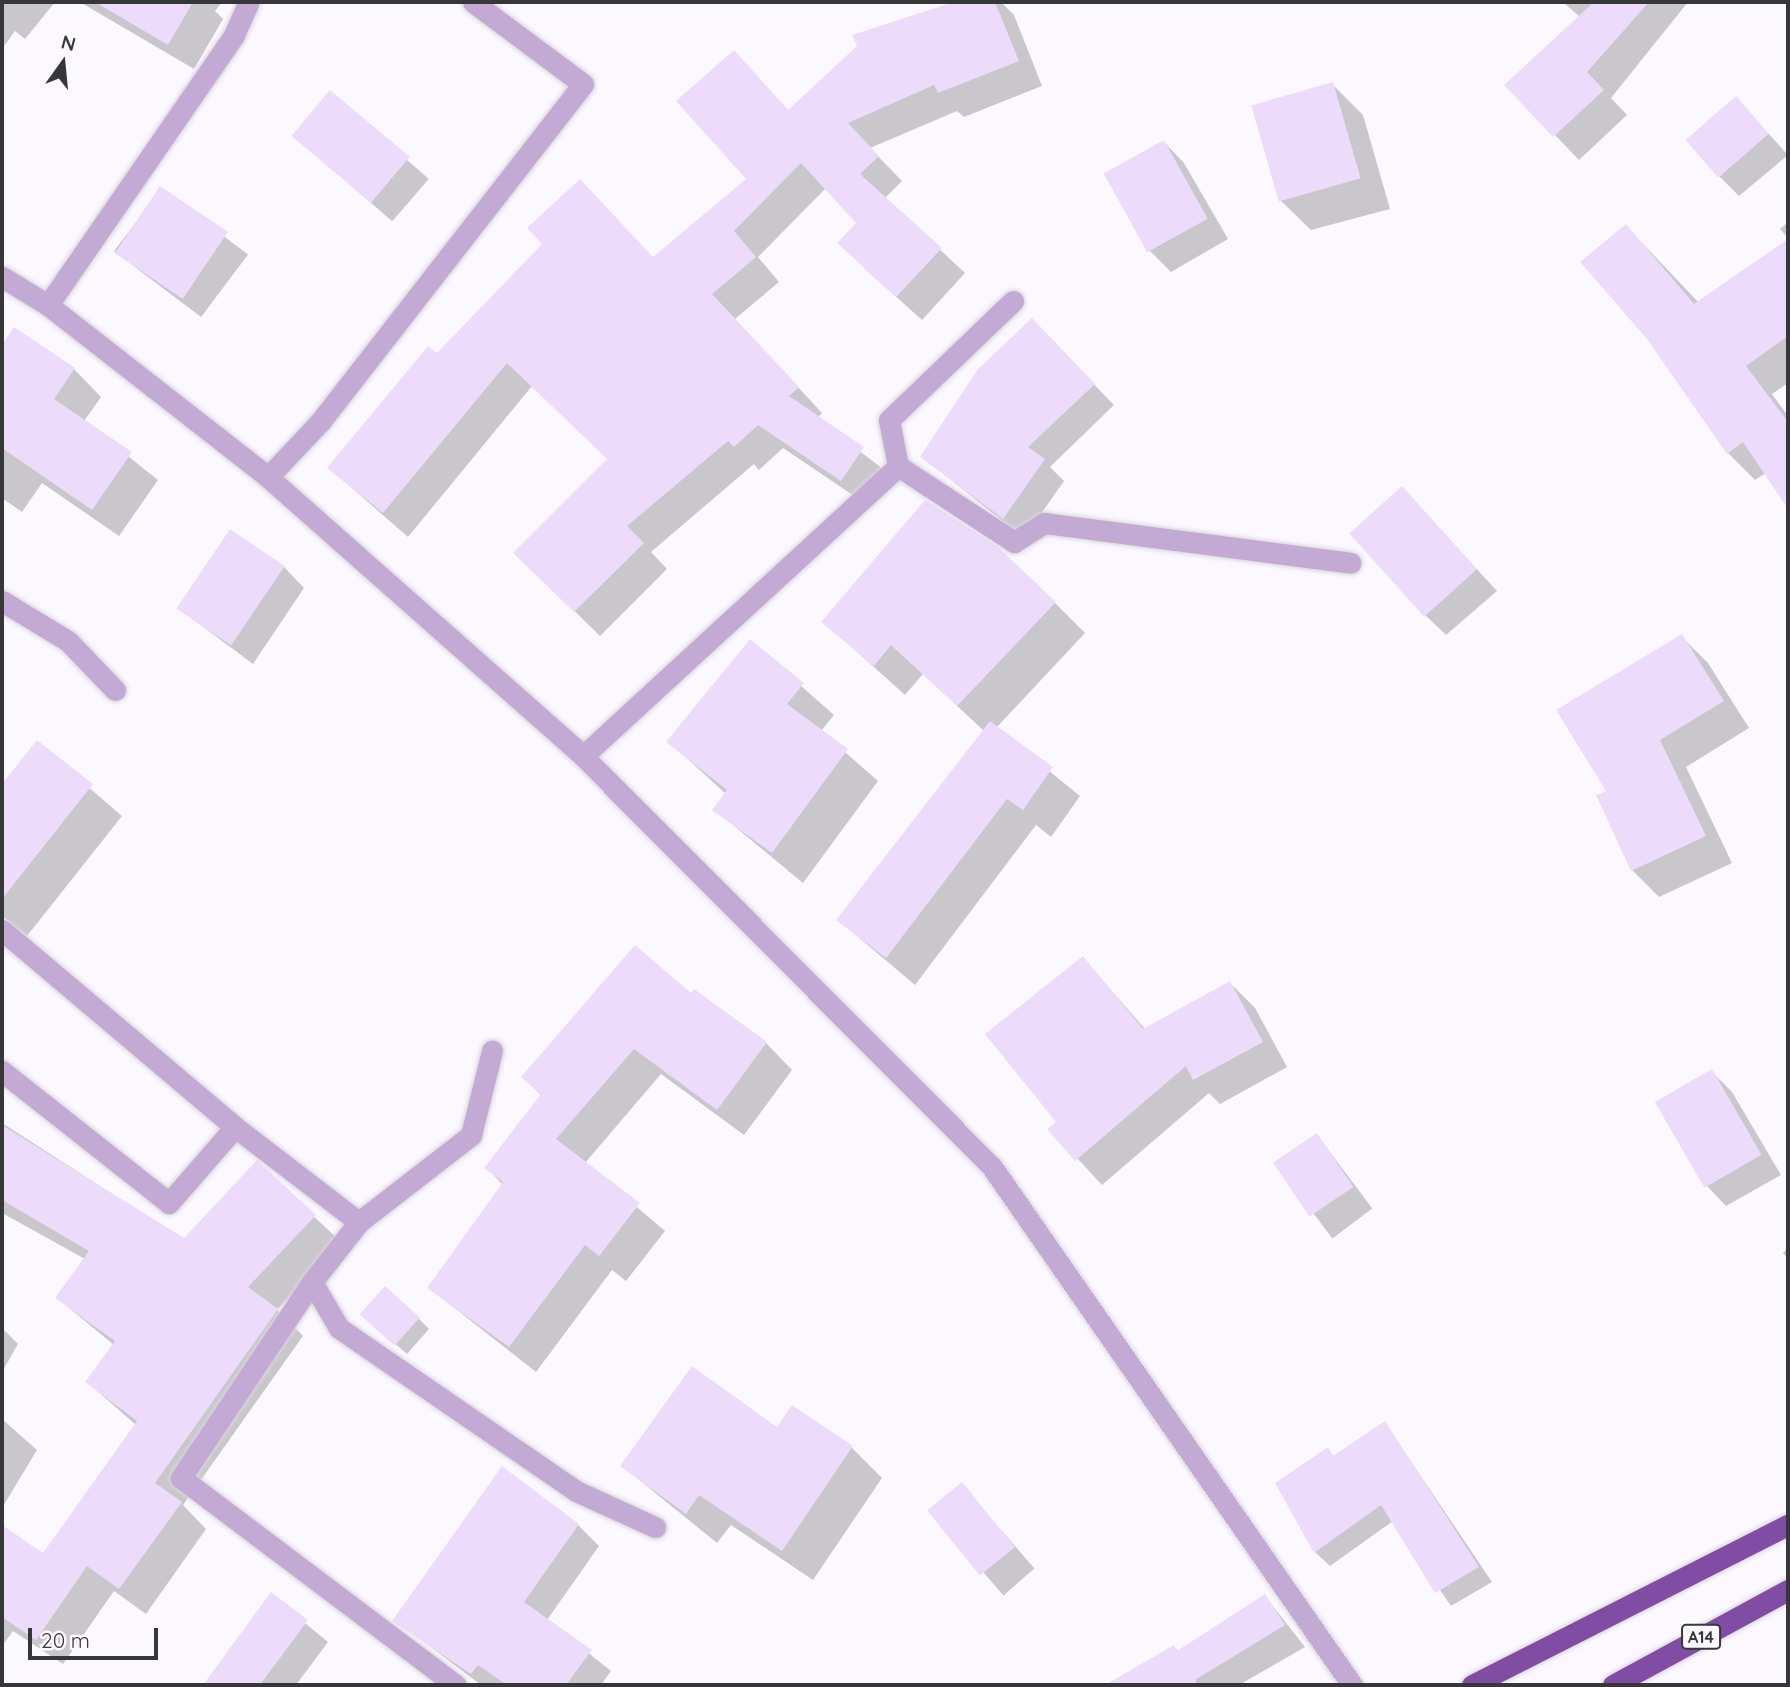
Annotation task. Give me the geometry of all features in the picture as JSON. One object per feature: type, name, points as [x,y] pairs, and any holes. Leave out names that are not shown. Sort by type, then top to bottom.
[{"type":"highway","points":[[1472,1685],[1788,1525]]},
{"type":"highway","name":"A14","points":[[1613,1685],[1788,1590]]},
{"type":"street","points":[[48,305],[234,35],[249,2]]},
{"type":"street","points":[[268,477],[320,422],[583,85],[473,2]]},
{"type":"street","points":[[2,277],[48,305],[268,477],[583,756],[992,1167],[1352,1685]]},
{"type":"street","points":[[1013,301],[889,421],[898,466],[1014,542],[1044,523],[1350,563]]},
{"type":"street","points":[[583,756],[898,466]]},
{"type":"street","points":[[2,601],[68,641],[115,690]]},
{"type":"street","points":[[2,930],[235,1127],[359,1223]]},
{"type":"street","points":[[456,1685],[181,1478],[312,1282],[359,1223],[471,1135],[492,1051]]},
{"type":"street","points":[[2,1071],[169,1203],[235,1127]]},
{"type":"street","points":[[312,1282],[339,1328],[576,1491],[655,1527]]},
{"type":"building","points":[[95,2],[193,2],[168,45]]},
{"type":"building","points":[[954,2],[995,2],[1019,61],[938,93],[934,85],[848,123],[879,156],[860,174],[942,248],[896,297],[837,243],[856,223],[801,163],[734,231],[756,257],[712,294],[799,387],[789,396],[864,447],[841,481],[758,425],[734,447],[728,441],[627,526],[644,543],[574,612],[513,553],[607,459],[507,363],[383,513],[327,468],[428,346],[437,353],[542,244],[527,228],[580,179],[653,257],[746,179],[676,101],[734,50],[788,110],[857,46],[852,35]]},
{"type":"building","points":[[1594,2],[1649,2],[1587,72],[1604,90],[1553,137],[1504,85]]},
{"type":"building","points":[[1333,82],[1361,178],[1279,202],[1251,105]]},
{"type":"building","points":[[330,90],[410,157],[371,203],[291,136]]},
{"type":"building","points":[[1736,96],[1769,134],[1718,178],[1685,140]]},
{"type":"building","points":[[1164,140],[1208,219],[1147,252],[1104,173]]},
{"type":"building","points":[[160,186],[228,232],[183,299],[115,253]]},
{"type":"building","points":[[1626,224],[1694,304],[1788,239],[1788,336],[1746,366],[1788,422],[1788,509],[1743,442],[1727,454],[1647,339],[1580,262]]},
{"type":"building","points":[[1032,318],[1095,384],[1028,447],[1045,459],[1003,519],[920,457],[978,369]]},
{"type":"building","points":[[14,327],[75,368],[54,399],[132,452],[92,510],[2,448],[2,345]]},
{"type":"building","points":[[1402,486],[1477,569],[1424,617],[1349,534]]},
{"type":"building","points":[[925,500],[998,547],[1056,602],[957,706],[891,645],[874,666],[821,622]]},
{"type":"building","points":[[230,529],[285,566],[231,645],[176,609]]},
{"type":"building","points":[[1682,634],[1724,701],[1660,740],[1706,836],[1631,871],[1596,795],[1606,791],[1556,710]]},
{"type":"building","points":[[750,639],[804,683],[787,704],[848,749],[772,853],[712,810],[727,790],[666,742]]},
{"type":"building","points":[[990,721],[1053,767],[1023,810],[1007,799],[886,958],[836,920]]},
{"type":"building","points":[[37,740],[93,784],[2,899],[2,784]]},
{"type":"building","points":[[635,945],[691,993],[694,989],[767,1042],[717,1110],[634,1049],[556,1139],[640,1203],[599,1256],[585,1245],[509,1347],[427,1288],[503,1182],[484,1168],[541,1094],[521,1077]]},
{"type":"building","points":[[1083,956],[1143,1029],[1230,981],[1263,1042],[1193,1080],[1186,1066],[1075,1161],[1047,1129],[1056,1122],[985,1034]]},
{"type":"building","points":[[1712,1069],[1762,1155],[1704,1188],[1655,1102]]},
{"type":"building","points":[[2,1125],[184,1238],[257,1160],[316,1215],[248,1287],[278,1309],[155,1483],[182,1502],[119,1589],[87,1566],[36,1640],[2,1617],[2,1525],[43,1553],[137,1421],[85,1382],[115,1341],[55,1298],[89,1251],[2,1200]]},
{"type":"building","points":[[1317,1133],[1353,1187],[1309,1217],[1273,1163]]},
{"type":"building","points":[[385,1286],[420,1317],[395,1346],[360,1314]]},
{"type":"building","points":[[692,1366],[777,1427],[792,1405],[853,1446],[782,1551],[699,1495],[686,1514],[620,1466]]},
{"type":"building","points":[[1385,1421],[1479,1567],[1435,1593],[1381,1505],[1314,1553],[1275,1483],[1328,1447],[1333,1456]]},
{"type":"building","points":[[502,1466],[579,1524],[524,1602],[592,1650],[566,1685],[507,1685],[478,1665],[471,1674],[392,1621]]},
{"type":"building","points":[[962,1482],[1015,1547],[980,1576],[927,1510]]},
{"type":"building","points":[[271,1592],[308,1620],[260,1685],[203,1685]]},
{"type":"building","points":[[1265,1594],[1285,1625],[1195,1680],[1198,1685],[1105,1685],[1174,1645],[1177,1651]]}]
